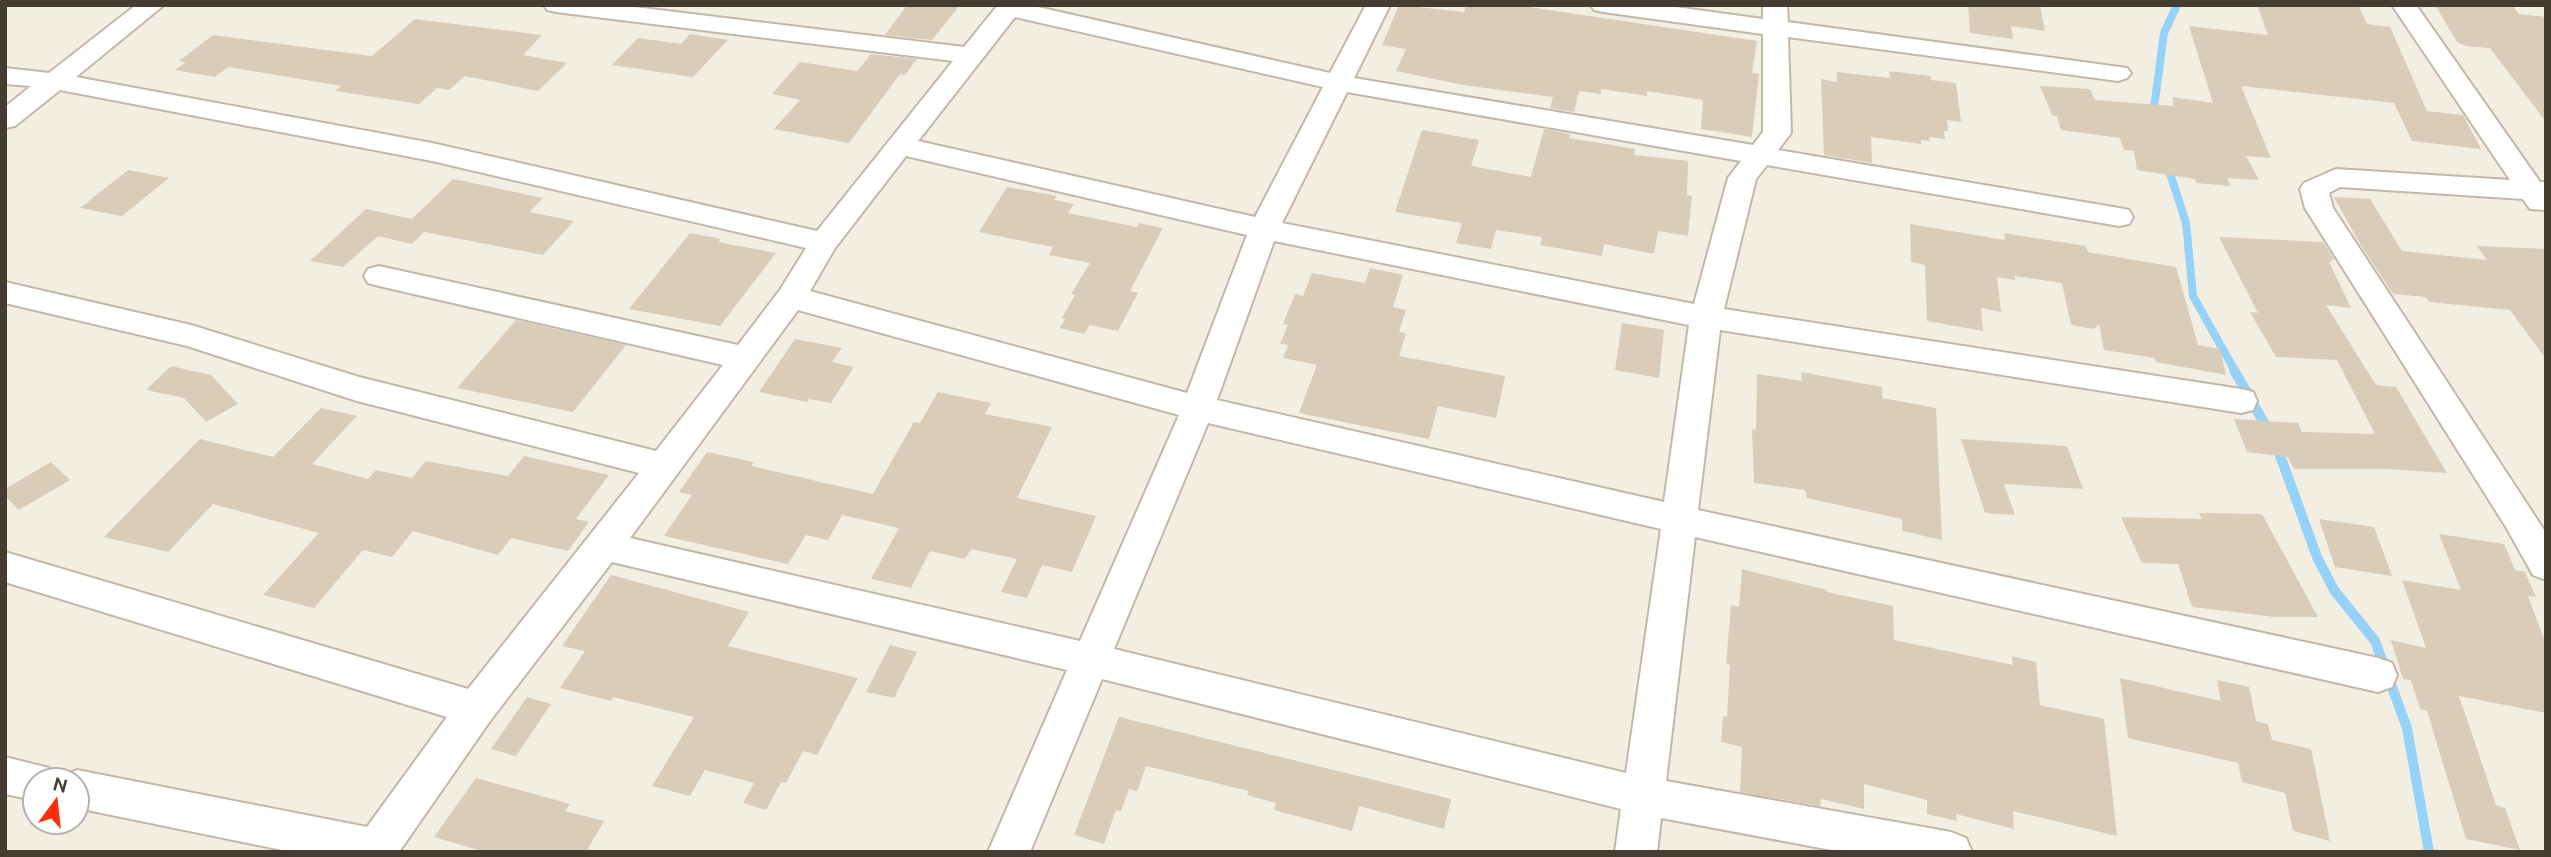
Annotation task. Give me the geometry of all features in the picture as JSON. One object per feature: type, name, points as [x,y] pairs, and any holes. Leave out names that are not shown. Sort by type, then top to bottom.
[{"type":"street","points":[[5,121],[152,5]]},
{"type":"street","points":[[556,5],[971,56]]},
{"type":"street","points":[[1009,852],[1198,408],[1264,229],[1378,5]]},
{"type":"street","points":[[1603,5],[1775,18],[2118,73]]},
{"type":"street","points":[[2404,5],[2541,197]]},
{"type":"street","points":[[91,792],[375,850],[475,709],[604,546],[791,297],[824,242],[1010,7],[1339,83],[2119,217]]},
{"type":"street","points":[[1636,852],[1706,317],[1742,178],[1777,133],[1775,18]]},
{"type":"street","points":[[5,76],[56,80],[432,152],[824,242]]},
{"type":"street","points":[[900,146],[1264,229],[1706,317],[2241,401]]},
{"type":"street","points":[[2541,197],[2336,178],[2314,190],[2319,208],[2532,517],[2546,565]]},
{"type":"street","points":[[379,276],[744,358]]},
{"type":"street","points":[[5,292],[191,336],[357,389],[663,466]]},
{"type":"street","points":[[791,297],[1198,408],[1681,520],[2378,675]]},
{"type":"street","points":[[604,546],[1092,660],[1645,796],[1951,852]]},
{"type":"street","points":[[5,567],[475,709]]},
{"type":"building","points":[[907,5],[960,5],[932,40],[885,35]]},
{"type":"building","points":[[1399,5],[1464,12],[1466,5],[1516,5],[1757,41],[1752,73],[1759,74],[1752,137],[1701,129],[1703,100],[1647,91],[1647,96],[1601,89],[1601,94],[1579,91],[1574,112],[1550,108],[1553,97],[1463,85],[1396,71],[1406,49],[1382,45]]},
{"type":"building","points":[[1968,5],[2040,5],[2045,31],[2011,26],[2013,39],[1970,33]]},
{"type":"building","points":[[2257,5],[2358,5],[2367,24],[2390,27],[2427,111],[2463,115],[2481,149],[2412,141],[2394,103],[2241,86],[2271,158],[2246,156],[2259,180],[2227,178],[2231,186],[2196,183],[2195,179],[2137,170],[2134,151],[2124,150],[2120,138],[2061,130],[2057,116],[2052,115],[2040,86],[2090,89],[2095,100],[2174,106],[2172,97],[2213,103],[2189,26],[2268,35]]},
{"type":"building","points":[[2435,5],[2512,5],[2519,14],[2546,17],[2546,122],[2490,48],[2465,46],[2457,42]]},
{"type":"building","points":[[415,19],[542,35],[523,55],[567,63],[538,91],[465,76],[449,90],[437,88],[419,104],[335,91],[341,86],[228,67],[215,77],[175,70],[186,62],[179,61],[213,35],[372,56]]},
{"type":"building","points":[[690,34],[728,40],[693,77],[612,65],[638,38],[681,44]]},
{"type":"building","points":[[871,54],[917,59],[905,75],[900,74],[849,143],[774,129],[800,100],[772,94],[800,62],[857,71]]},
{"type":"building","points":[[1889,71],[1930,76],[1931,80],[1956,83],[1961,122],[1947,120],[1948,131],[1944,131],[1945,139],[1929,137],[1930,141],[1921,140],[1921,144],[1871,137],[1872,163],[1824,155],[1821,79],[1837,82],[1837,72],[1890,78]]},
{"type":"building","points":[[1544,129],[1570,134],[1569,138],[1635,149],[1634,155],[1688,161],[1687,195],[1692,196],[1688,236],[1658,231],[1654,254],[1604,244],[1602,256],[1540,245],[1542,237],[1496,230],[1491,249],[1456,243],[1462,223],[1395,212],[1422,130],[1479,140],[1471,166],[1531,177]]},
{"type":"building","points":[[128,170],[169,178],[122,216],[80,208]]},
{"type":"building","points":[[453,179],[543,198],[529,212],[574,221],[543,255],[424,232],[412,244],[378,236],[343,267],[310,261],[366,209],[412,219]]},
{"type":"building","points":[[1007,187],[1057,196],[1054,200],[1074,204],[1068,213],[1137,227],[1139,223],[1163,228],[1130,291],[1138,293],[1118,331],[1090,325],[1084,334],[1060,328],[1065,319],[1062,318],[1075,295],[1071,294],[1090,263],[1049,255],[1053,247],[979,232]]},
{"type":"building","points":[[2334,197],[2370,199],[2402,251],[2487,260],[2477,246],[2546,249],[2546,359],[2510,310],[2429,302],[2426,297],[2393,294],[2360,244]]},
{"type":"building","points":[[1910,224],[2005,240],[2004,233],[2086,246],[2088,252],[2176,267],[2198,345],[2220,349],[2226,375],[2156,362],[2155,358],[2104,350],[2099,324],[2094,329],[2071,325],[2062,283],[2015,276],[2015,280],[1997,277],[2001,312],[1981,308],[1983,331],[1927,321],[1925,265],[1911,262]]},
{"type":"building","points":[[690,233],[721,239],[718,242],[776,253],[720,326],[629,309]]},
{"type":"building","points":[[2219,237],[2323,242],[2334,259],[2329,262],[2351,308],[2326,305],[2376,385],[2396,387],[2447,473],[2387,469],[2294,469],[2288,457],[2247,452],[2234,419],[2298,423],[2302,432],[2375,434],[2337,360],[2276,357],[2250,312],[2258,313]]},
{"type":"building","points":[[1370,268],[1403,275],[1393,307],[1406,310],[1399,332],[1406,333],[1399,356],[1505,376],[1496,418],[1438,406],[1429,439],[1299,413],[1317,365],[1283,358],[1288,345],[1280,344],[1288,325],[1283,324],[1295,294],[1303,296],[1312,273],[1365,283]]},
{"type":"building","points":[[516,320],[626,345],[573,412],[457,388]]},
{"type":"building","points":[[1622,323],[1664,330],[1659,378],[1615,370]]},
{"type":"building","points":[[795,339],[842,348],[832,362],[854,367],[831,403],[809,399],[807,402],[759,392]]},
{"type":"building","points":[[171,366],[211,375],[238,404],[206,422],[184,398],[146,390]]},
{"type":"building","points":[[1801,372],[1882,387],[1882,398],[1936,408],[1942,540],[1902,531],[1902,519],[1807,498],[1805,490],[1754,483],[1752,429],[1756,430],[1757,374],[1802,381]]},
{"type":"building","points":[[938,392],[991,403],[985,414],[1052,427],[1017,498],[1096,516],[1072,572],[1042,565],[1027,598],[1001,592],[1017,559],[971,549],[965,559],[930,551],[911,588],[871,579],[899,528],[842,515],[828,540],[806,535],[788,564],[664,536],[692,495],[679,492],[707,452],[754,462],[751,466],[873,494],[914,422],[920,423]]},
{"type":"building","points":[[321,408],[357,416],[312,464],[368,479],[376,470],[412,478],[426,461],[508,476],[524,456],[609,475],[576,519],[589,522],[568,551],[511,538],[498,555],[413,531],[392,557],[363,550],[314,608],[263,595],[319,533],[213,504],[168,552],[104,537],[200,439],[273,457]]},
{"type":"building","points":[[1961,439],[2067,446],[2083,489],[2004,484],[2015,515],[1985,513]]},
{"type":"building","points":[[51,462],[70,480],[19,510],[5,496],[5,489]]},
{"type":"building","points":[[2199,513],[2262,514],[2318,617],[2275,617],[2192,607],[2178,564],[2142,563],[2121,517],[2202,519]]},
{"type":"building","points":[[2319,519],[2374,527],[2392,576],[2335,567]]},
{"type":"building","points":[[2439,534],[2504,544],[2515,570],[2525,572],[2536,597],[2528,596],[2546,644],[2546,713],[2459,696],[2496,805],[2505,808],[2520,850],[2466,839],[2427,711],[2420,709],[2411,680],[2403,679],[2391,640],[2426,648],[2402,580],[2461,590]]},
{"type":"building","points":[[1742,569],[1827,592],[1893,606],[1894,640],[2013,665],[2012,656],[2036,662],[2040,705],[2104,719],[2117,836],[2013,811],[2014,829],[1956,814],[1957,821],[1927,814],[1927,800],[1864,784],[1864,809],[1821,799],[1820,806],[1740,792],[1742,747],[1721,742],[1723,716],[1727,717],[1730,665],[1726,664],[1731,605],[1739,607]]},
{"type":"building","points":[[611,575],[749,612],[728,646],[858,678],[817,755],[803,751],[786,783],[781,782],[766,810],[743,803],[754,783],[705,770],[690,796],[652,786],[694,717],[613,697],[611,701],[560,688],[585,651],[562,646]]},
{"type":"building","points":[[890,645],[917,652],[894,698],[866,692]]},
{"type":"building","points":[[2120,678],[2221,701],[2217,680],[2249,687],[2256,721],[2268,724],[2272,740],[2311,749],[2330,841],[2293,831],[2285,793],[2242,782],[2238,763],[2128,738]]},
{"type":"building","points":[[527,697],[551,704],[516,756],[491,749]]},
{"type":"building","points":[[1119,717],[1451,799],[1444,829],[1359,806],[1352,831],[1274,810],[1276,803],[1247,795],[1249,791],[1146,766],[1137,791],[1129,789],[1121,811],[1116,810],[1104,844],[1074,835]]},
{"type":"building","points":[[476,778],[570,804],[565,811],[604,821],[586,852],[485,852],[434,837]]},
{"type":"waterway","points":[[2153,116],[2164,33],[2177,5]]},
{"type":"waterway","points":[[2167,164],[2186,223],[2193,296],[2235,371]]},
{"type":"waterway","points":[[2234,370],[2268,430]]},
{"type":"waterway","points":[[2277,447],[2317,557],[2334,590],[2375,641],[2407,728],[2429,852]]}]
